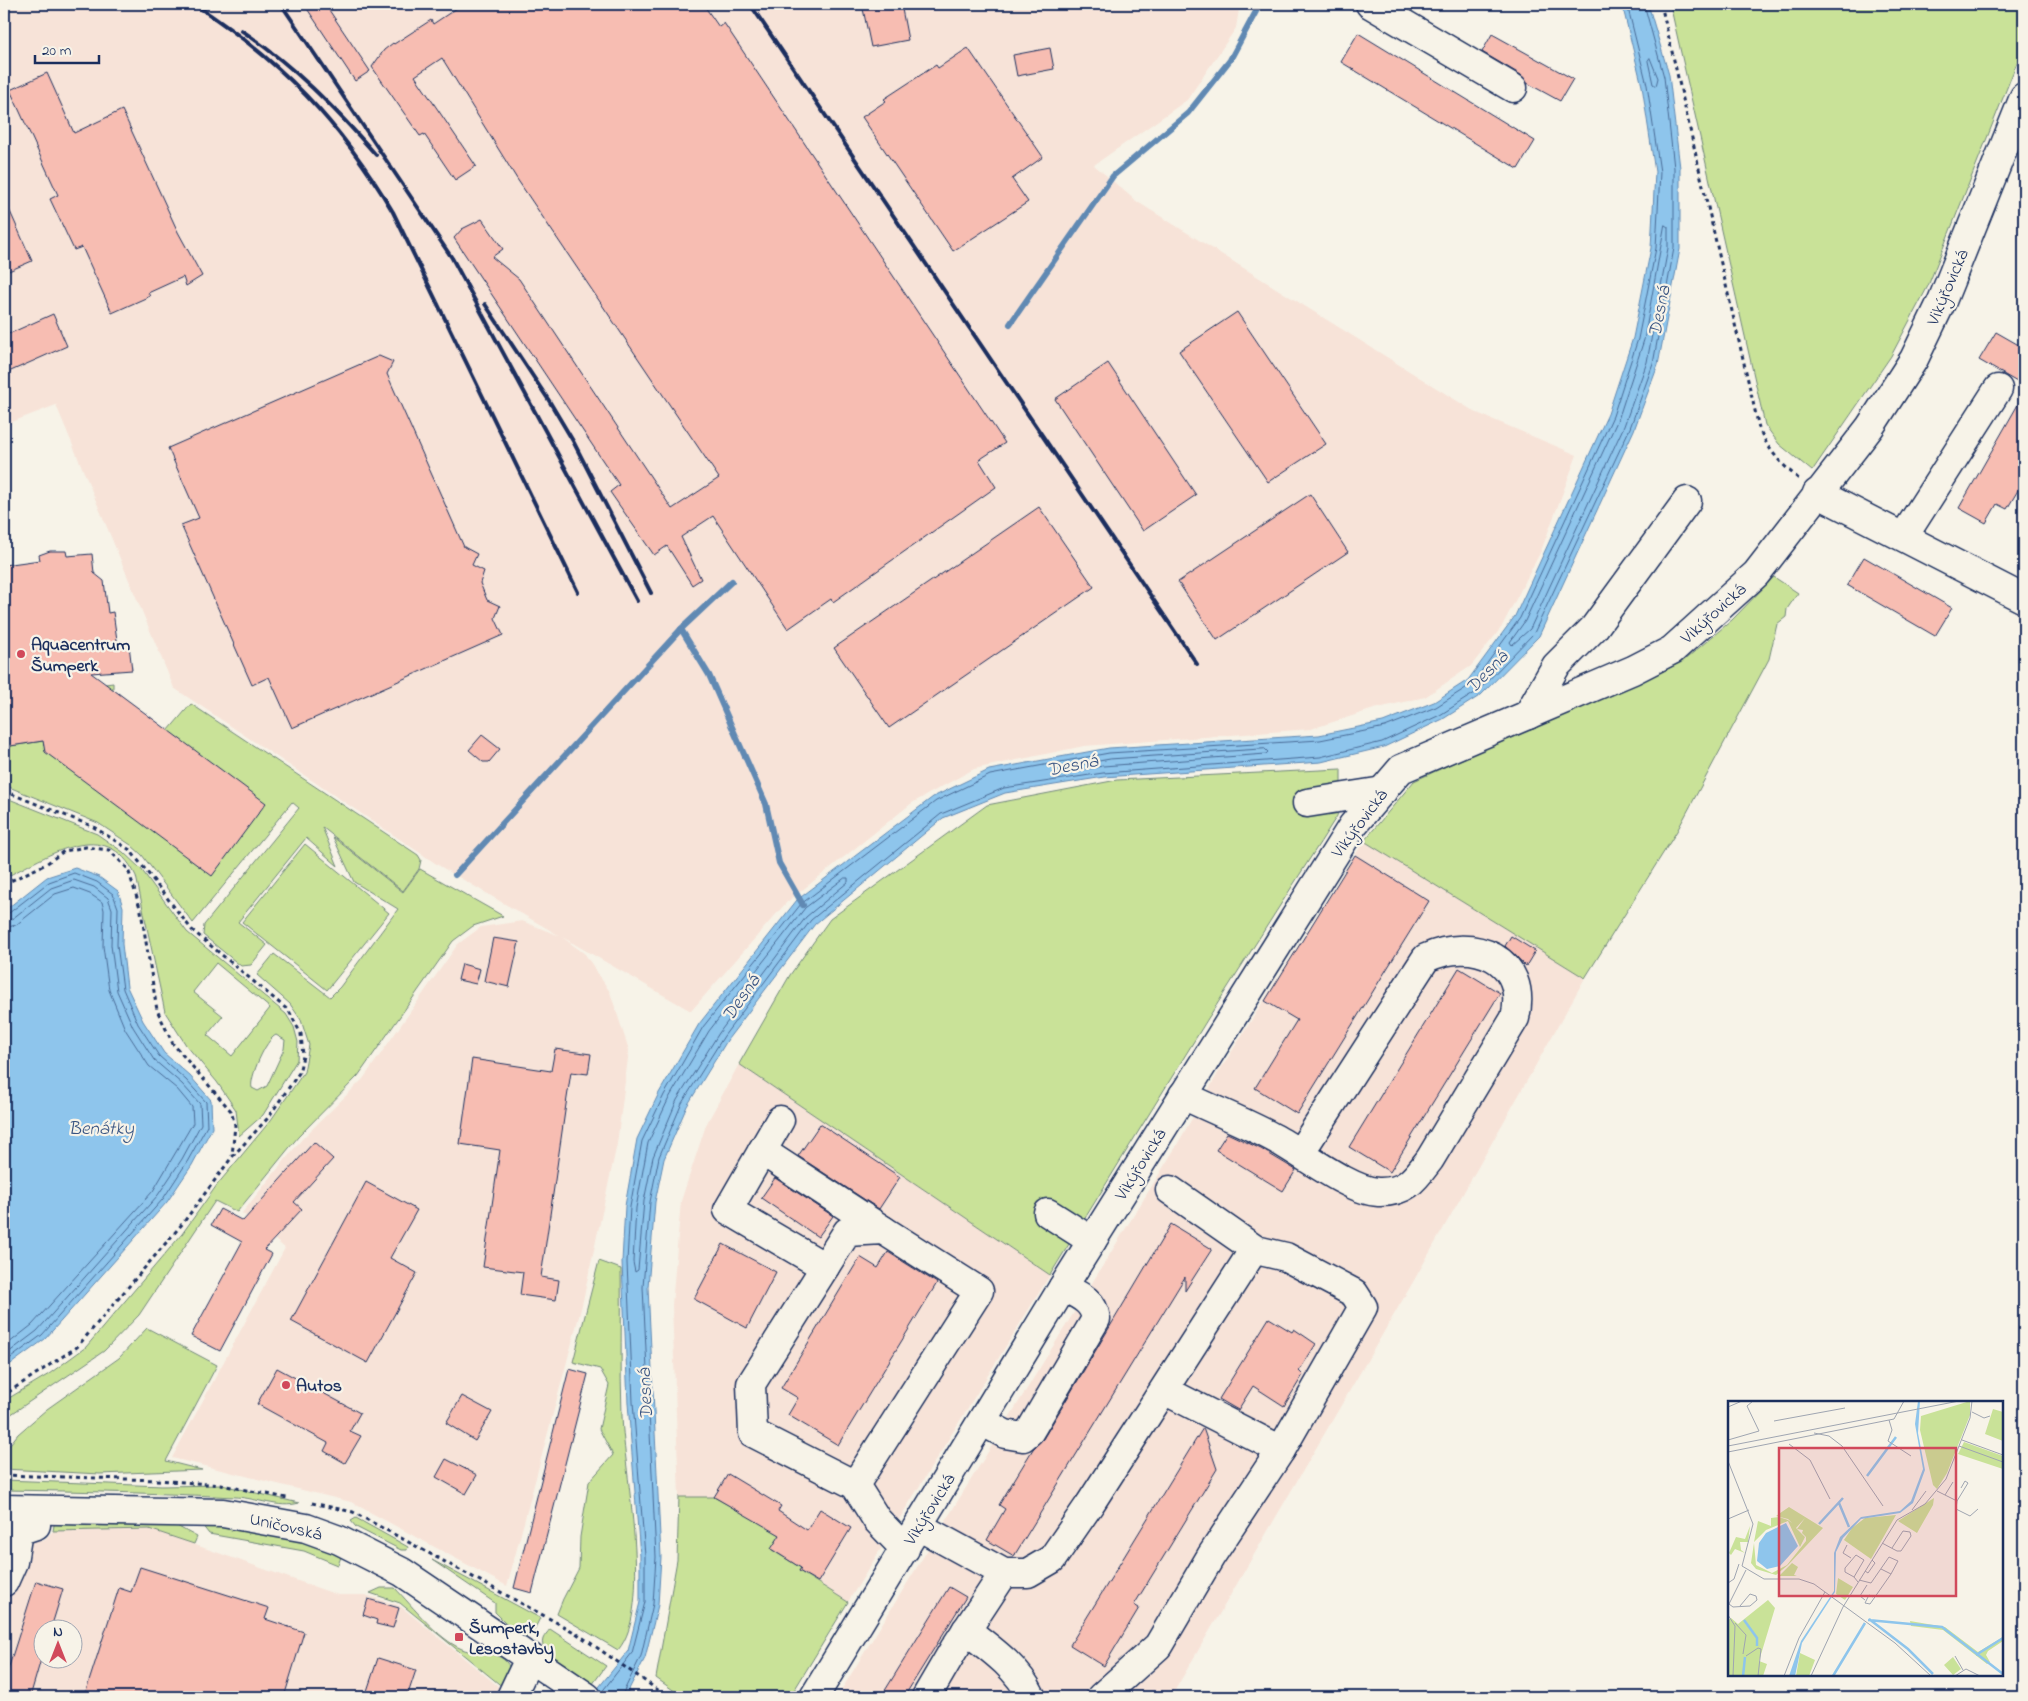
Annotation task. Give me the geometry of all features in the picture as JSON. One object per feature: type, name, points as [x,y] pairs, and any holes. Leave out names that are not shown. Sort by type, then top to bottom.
[{"type":"street","points":[[1370,4],[1514,88]]},
{"type":"street","name":"Vikýřovická","points":[[814,1697],[983,1422],[1063,1287],[1353,825],[1401,769],[1633,670],[1672,650],[1756,574],[1870,427],[1914,359],[2015,148],[2024,97]]},
{"type":"street","points":[[1904,536],[1998,389]]},
{"type":"street","points":[[1817,493],[2024,599]]},
{"type":"street","points":[[1528,715],[1556,666],[1594,628],[1686,501]]},
{"type":"street","points":[[1307,802],[1383,790]]},
{"type":"street","points":[[1183,1096],[1273,1137],[1351,1185],[1366,1191],[1380,1192],[1405,1188],[1430,1158],[1515,1018],[1518,989],[1514,977],[1506,966],[1492,957],[1466,950],[1449,949],[1426,958],[1300,1153]]},
{"type":"street","points":[[780,1120],[728,1210],[825,1267]]},
{"type":"street","points":[[762,1151],[979,1291],[855,1485]]},
{"type":"street","points":[[1101,1697],[1158,1646],[1211,1556],[1281,1450],[1363,1307],[1354,1293],[1286,1258],[1256,1250],[1170,1190]]},
{"type":"street","points":[[1048,1213],[1092,1241]]},
{"type":"street","points":[[883,1230],[847,1232],[751,1384],[753,1433],[855,1485],[877,1520],[905,1549]]},
{"type":"street","points":[[918,1526],[1004,1573],[1028,1573],[1052,1559],[1251,1254],[1256,1250]]},
{"type":"street","points":[[983,1422],[1006,1434],[1023,1437],[1030,1431],[1096,1320],[1095,1309],[1089,1302],[1063,1287]]},
{"type":"street","points":[[1164,1390],[1281,1450]]},
{"type":"street","name":"Uničovská","points":[[4,1509],[223,1514],[306,1528],[339,1540],[402,1572],[587,1697]]},
{"type":"street","points":[[4,1582],[12,1562],[18,1531],[36,1525]]},
{"type":"street","points":[[926,1697],[966,1630],[1004,1573]]},
{"type":"street","points":[[966,1630],[992,1649],[1024,1682],[1032,1697]]},
{"type":"street","points":[[511,1697],[530,1657]]},
{"type":"path","points":[[1661,4],[1759,428],[1764,442],[1781,463],[1817,493]]},
{"type":"path","points":[[4,791],[92,826],[130,850],[192,930],[294,1017],[303,1044],[303,1056],[298,1073],[267,1119],[232,1157],[183,1223],[78,1346],[4,1395]]},
{"type":"path","points":[[4,884],[46,864],[64,852],[86,847],[109,850],[128,869],[141,911],[156,1010],[173,1044],[231,1111],[235,1125],[232,1157]]},
{"type":"path","points":[[579,1636],[668,1697]]},
{"type":"shaded area","points":[[4,4],[1240,4],[1236,28],[1187,100],[1094,165],[1136,201],[1475,412],[1577,455],[1541,551],[1501,628],[1471,666],[1425,697],[1374,709],[1311,729],[1084,746],[974,769],[912,803],[786,903],[691,1011],[562,937],[585,954],[610,992],[629,1050],[617,1144],[582,1305],[507,1586],[351,1502],[172,1458],[285,1248],[242,1213],[302,1139],[363,1079],[458,944],[481,927],[522,921],[560,936],[438,865],[174,688],[56,405],[4,425]]},
{"type":"shaded area","points":[[1364,841],[1585,978],[1413,1282],[1171,1697],[837,1697],[1174,1150],[1217,1075]]},
{"type":"shaded area","points":[[739,1064],[1050,1275],[848,1602],[799,1571],[800,1568],[771,1549],[772,1529],[715,1497],[679,1497],[672,1305],[681,1201],[706,1125]]},
{"type":"shaded area","points":[[150,1529],[338,1595],[365,1595],[399,1605],[503,1690],[498,1697],[4,1697],[4,1606],[26,1538],[44,1540],[53,1531]]},
{"type":"green space","points":[[1670,4],[2024,4],[2024,45],[1928,286],[1891,356],[1812,471],[1779,444],[1765,425]]},
{"type":"green space","points":[[1774,577],[1798,593],[1787,609],[1786,617],[1777,624],[1769,659],[1677,831],[1585,978],[1364,841],[1414,781],[1525,730],[1619,692],[1682,662],[1732,620]]},
{"type":"green space","points":[[113,683],[113,690],[168,731],[191,704],[418,855],[421,860],[419,869],[403,891],[322,827],[338,866],[306,838],[238,922],[267,945],[251,965],[241,966],[203,935],[204,925],[299,808],[292,802],[193,923],[142,855],[131,845],[98,823],[4,785],[4,747],[43,741],[81,687]]},
{"type":"green space","points":[[1341,769],[1341,797],[1337,816],[1207,1020],[1050,1275],[739,1064],[790,975],[830,919],[987,805],[1117,780]]},
{"type":"green space","points":[[4,797],[97,834],[123,852],[141,869],[187,932],[286,1014],[294,1027],[298,1042],[297,1060],[263,1115],[239,1136],[236,1110],[217,1082],[186,1045],[165,1012],[136,876],[123,857],[109,847],[92,844],[75,846],[39,860],[4,878]],"holes":[[[216,963],[270,1008],[232,1056],[207,1035],[223,1016],[193,992]],[[276,1035],[285,1040],[284,1049],[267,1086],[258,1091],[252,1088],[253,1076],[263,1051]]]},
{"type":"green space","points":[[333,837],[403,892],[420,869],[503,916],[473,926],[453,941],[358,1076],[298,1137],[237,1212],[215,1201],[139,1315],[104,1351],[4,1419],[4,1401],[49,1374],[86,1347],[182,1234],[217,1185],[271,1120],[304,1072],[309,1045],[301,1020],[290,1004],[257,975],[274,954],[330,997],[340,987],[398,909],[354,882]]},
{"type":"green space","points":[[305,844],[389,913],[327,990],[242,922]]},
{"type":"green space","points":[[599,1261],[621,1269],[622,1416],[636,1572],[634,1604],[629,1630],[618,1650],[557,1614],[579,1568],[580,1537],[589,1482],[613,1455],[599,1429],[609,1385],[600,1369],[573,1362]]},
{"type":"green space","points":[[147,1328],[217,1365],[166,1461],[202,1470],[100,1474],[4,1469],[4,1452],[18,1434],[47,1409],[119,1358]]},
{"type":"green space","points":[[4,1480],[162,1486],[222,1485],[299,1503],[284,1505],[244,1498],[120,1492],[4,1490]]},
{"type":"green space","points":[[679,1497],[714,1497],[772,1529],[780,1535],[772,1550],[801,1568],[799,1571],[848,1602],[790,1697],[683,1697],[656,1678],[677,1560]]},
{"type":"green space","points":[[356,1518],[408,1547],[407,1550],[401,1550],[356,1527],[351,1521]]},
{"type":"green space","points":[[198,1520],[232,1521],[331,1549],[341,1557],[338,1565],[304,1551],[209,1534]]},
{"type":"green space","points":[[59,1522],[173,1524],[197,1537],[194,1544],[149,1529],[53,1531],[54,1525]]},
{"type":"green space","points":[[432,1560],[540,1618],[533,1632],[525,1638],[516,1633],[495,1612],[495,1603]]},
{"type":"green space","points":[[381,1588],[395,1588],[426,1622],[453,1644],[468,1651],[495,1655],[506,1662],[510,1668],[504,1688],[400,1603],[370,1593]]},
{"type":"green space","points":[[550,1629],[606,1666],[592,1685],[561,1665],[546,1652],[543,1646],[543,1639]]},
{"type":"water","name":"Desná","points":[[1622,4],[1648,4],[1669,75],[1680,168],[1680,249],[1658,365],[1634,430],[1539,636],[1481,695],[1443,719],[1384,747],[1321,762],[1104,777],[1005,793],[943,818],[815,924],[728,1039],[687,1106],[664,1159],[655,1202],[648,1287],[661,1557],[658,1605],[645,1658],[625,1697],[591,1697],[628,1651],[640,1602],[640,1556],[628,1403],[622,1262],[625,1206],[637,1139],[659,1093],[699,1024],[797,900],[933,797],[989,770],[1109,748],[1319,735],[1383,722],[1434,702],[1468,680],[1515,616],[1608,414],[1633,338],[1651,248],[1655,172],[1642,86]]},
{"type":"water","name":"Benátky","points":[[75,868],[99,877],[118,891],[123,907],[122,944],[127,987],[143,1021],[164,1053],[190,1076],[211,1100],[212,1128],[192,1165],[167,1202],[45,1339],[4,1369],[4,911],[47,877]]},
{"type":"building","points":[[304,4],[325,4],[370,71],[355,81]]},
{"type":"building","points":[[463,4],[703,4],[719,27],[724,23],[1005,443],[979,460],[996,487],[833,602],[831,599],[788,629],[713,516],[681,537],[701,579],[692,585],[667,546],[654,555],[610,492],[619,485],[454,238],[462,229],[482,219],[503,249],[492,257],[519,279],[672,509],[719,478],[517,179],[442,58],[415,76],[476,166],[455,180],[424,134],[420,136],[372,67],[384,50],[393,43],[431,20],[433,24]]},
{"type":"building","points":[[862,4],[901,4],[908,40],[871,47]]},
{"type":"building","points":[[1358,33],[1535,141],[1518,169],[1341,62]]},
{"type":"building","points":[[1492,34],[1573,79],[1560,101],[1527,83],[1521,75],[1482,52]]},
{"type":"building","points":[[968,48],[1043,157],[1012,179],[1028,202],[953,251],[862,117],[886,101],[884,99],[936,65],[938,68]]},
{"type":"building","points":[[1050,48],[1054,69],[1017,76],[1013,55]]},
{"type":"building","points":[[47,73],[74,133],[122,110],[178,232],[202,276],[186,286],[183,277],[148,293],[150,296],[112,313],[82,247],[74,250],[50,199],[58,195],[10,90]]},
{"type":"building","points":[[4,198],[32,261],[4,273]]},
{"type":"building","points":[[1237,312],[1326,444],[1268,482],[1179,351]]},
{"type":"building","points":[[53,314],[67,346],[4,374],[4,336]]},
{"type":"building","points":[[1996,332],[2024,348],[2024,386],[1979,360]]},
{"type":"building","points":[[379,356],[393,362],[387,374],[464,547],[477,554],[472,565],[484,571],[480,583],[487,600],[500,606],[495,618],[503,635],[292,728],[269,677],[252,685],[181,525],[199,518],[168,448]]},
{"type":"building","points":[[1108,363],[1196,495],[1143,531],[1055,399]]},
{"type":"building","points":[[2024,394],[2024,480],[2007,509],[1997,504],[1986,523],[1959,508]]},
{"type":"building","points":[[1310,494],[1348,552],[1217,640],[1178,582]]},
{"type":"building","points":[[1039,507],[1094,587],[889,728],[834,648]]},
{"type":"building","points":[[50,551],[66,551],[67,556],[92,554],[94,573],[104,581],[108,613],[113,612],[118,647],[129,645],[132,670],[91,673],[266,803],[212,876],[45,752],[43,741],[4,747],[4,565],[40,560],[39,555]]},
{"type":"building","points":[[1864,557],[1952,608],[1935,636],[1847,585]]},
{"type":"building","points":[[482,735],[500,749],[489,762],[483,762],[469,750]]},
{"type":"building","points":[[1355,855],[1429,901],[1297,1114],[1255,1088],[1297,1020],[1265,1001]]},
{"type":"building","points":[[1511,936],[1535,951],[1526,966],[1505,946]]},
{"type":"building","points":[[493,938],[519,942],[509,987],[484,981]]},
{"type":"building","points":[[462,964],[480,969],[476,984],[458,980]]},
{"type":"building","points":[[1459,968],[1500,993],[1390,1172],[1349,1147]]},
{"type":"building","points":[[555,1049],[591,1054],[588,1074],[571,1072],[541,1277],[559,1280],[556,1300],[520,1295],[523,1272],[483,1267],[500,1150],[460,1144],[472,1059],[551,1071]]},
{"type":"building","points":[[820,1124],[900,1177],[879,1209],[798,1156]]},
{"type":"building","points":[[1227,1133],[1261,1149],[1296,1170],[1283,1191],[1216,1150]]},
{"type":"building","points":[[314,1142],[333,1159],[294,1202],[302,1209],[264,1250],[272,1254],[220,1351],[191,1336],[242,1242],[211,1225],[220,1209],[243,1221]]},
{"type":"building","points":[[775,1178],[833,1216],[818,1237],[761,1198]]},
{"type":"building","points":[[366,1182],[417,1210],[390,1258],[417,1273],[368,1363],[291,1321]]},
{"type":"building","points":[[1171,1224],[1212,1249],[1185,1291],[1185,1277],[1014,1556],[987,1540],[1005,1509],[999,1505],[1033,1449],[1043,1439]]},
{"type":"building","points":[[723,1244],[776,1272],[747,1328],[694,1299]]},
{"type":"building","points":[[888,1252],[937,1283],[838,1445],[788,1415],[798,1398],[781,1388],[860,1257],[878,1268]]},
{"type":"building","points":[[1269,1318],[1292,1332],[1294,1329],[1316,1344],[1299,1371],[1303,1375],[1284,1406],[1253,1386],[1238,1410],[1219,1399]]},
{"type":"building","points":[[277,1368],[360,1413],[350,1431],[361,1436],[345,1463],[324,1451],[328,1443],[257,1404]]},
{"type":"building","points":[[569,1369],[588,1374],[532,1593],[514,1588]]},
{"type":"building","points":[[462,1396],[492,1412],[475,1441],[446,1423]]},
{"type":"building","points":[[1203,1428],[1217,1469],[1134,1605],[1139,1608],[1104,1666],[1070,1645]]},
{"type":"building","points":[[446,1459],[477,1475],[466,1494],[436,1477]]},
{"type":"building","points":[[728,1474],[781,1506],[778,1511],[807,1530],[820,1509],[851,1528],[818,1582],[799,1571],[801,1568],[771,1549],[780,1535],[714,1497]]},
{"type":"building","points":[[140,1567],[269,1608],[265,1619],[304,1632],[284,1697],[84,1697],[119,1588],[131,1592]]},
{"type":"building","points":[[36,1581],[63,1589],[54,1618],[32,1618],[32,1668],[38,1668],[30,1697],[4,1697],[4,1682]]},
{"type":"building","points":[[949,1587],[966,1597],[904,1697],[881,1697]]},
{"type":"building","points":[[368,1599],[399,1608],[393,1628],[376,1624],[377,1620],[363,1615]]},
{"type":"building","points":[[378,1658],[416,1670],[407,1697],[365,1697]]},
{"type":"waterway","points":[[1010,324],[1113,176],[1188,113],[1230,60],[1260,4]]},
{"type":"waterway","points":[[455,875],[681,629],[732,581]]},
{"type":"waterway","points":[[681,629],[709,675],[766,804],[779,863],[803,905]]},
{"type":"railway","points":[[194,4],[254,48],[281,71],[330,122],[373,180],[393,212],[578,592]]},
{"type":"railway","points":[[281,4],[452,258],[637,601]]},
{"type":"railway","points":[[750,4],[1197,664]]},
{"type":"railway","points":[[241,30],[279,58],[313,88],[376,155]]},
{"type":"railway","points":[[485,304],[548,399],[573,441],[651,593]]},
{"type":"place","name":"Aquacentrum Šumperk","points":[[21,654]]},
{"type":"place","name":"Autos","points":[[286,1385]]},
{"type":"place","name":"Šumperk, Lesostavby","points":[[459,1637]]}]
